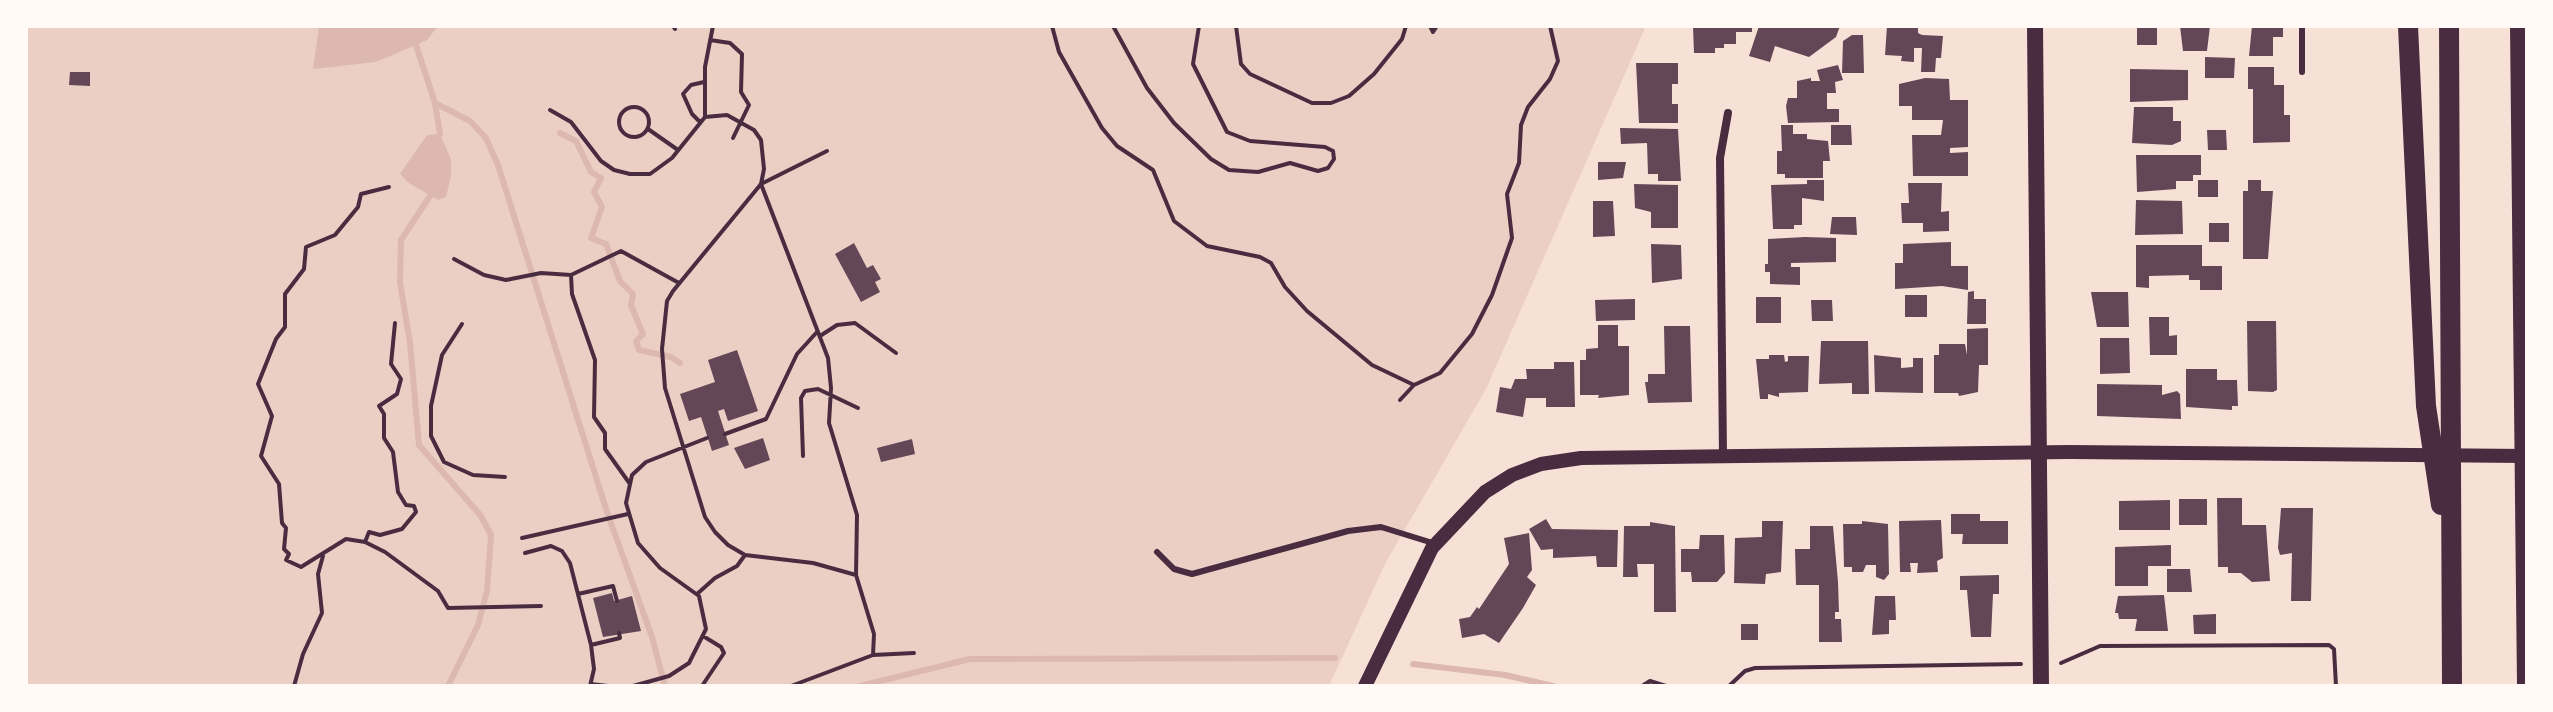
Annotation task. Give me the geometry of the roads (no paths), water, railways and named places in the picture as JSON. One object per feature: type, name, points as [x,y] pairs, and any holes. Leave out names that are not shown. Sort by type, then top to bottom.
[{"type":"highway","points":[[2408,26],[2426,406],[2451,578]]},
{"type":"highway","points":[[2449,26],[2452,686]]},
{"type":"highway","points":[[2520,26],[2527,686]]},
{"type":"main road","points":[[2035,26],[2041,686]]},
{"type":"street","points":[[1723,458],[1720,158],[1728,113]]},
{"type":"street","points":[[1365,686],[1436,544],[1485,492],[1512,475],[1541,464],[1581,458],[2040,454],[2527,456]]},
{"type":"lane","points":[[2302,26],[2302,72]]},
{"type":"lane","points":[[1157,552],[1174,569],[1192,574],[1359,529],[1381,527],[1436,544]]},
{"type":"waterway","points":[[416,45],[435,103],[440,134]]},
{"type":"waterway","points":[[435,103],[470,121],[486,138],[498,165],[607,512],[652,637],[665,686]]},
{"type":"waterway","points":[[560,133],[576,141],[591,172],[601,178],[594,192],[602,207],[591,238],[606,244],[620,281],[633,294],[631,305],[643,334],[636,341],[639,350],[671,357],[680,363]]},
{"type":"waterway","points":[[430,196],[401,240],[400,282],[410,343],[419,445],[481,516],[491,535],[487,591],[478,625],[448,686]]},
{"type":"waterway","points":[[860,686],[970,659],[1335,658]]},
{"type":"waterway","points":[[1413,664],[1505,675],[1553,686]]}]
